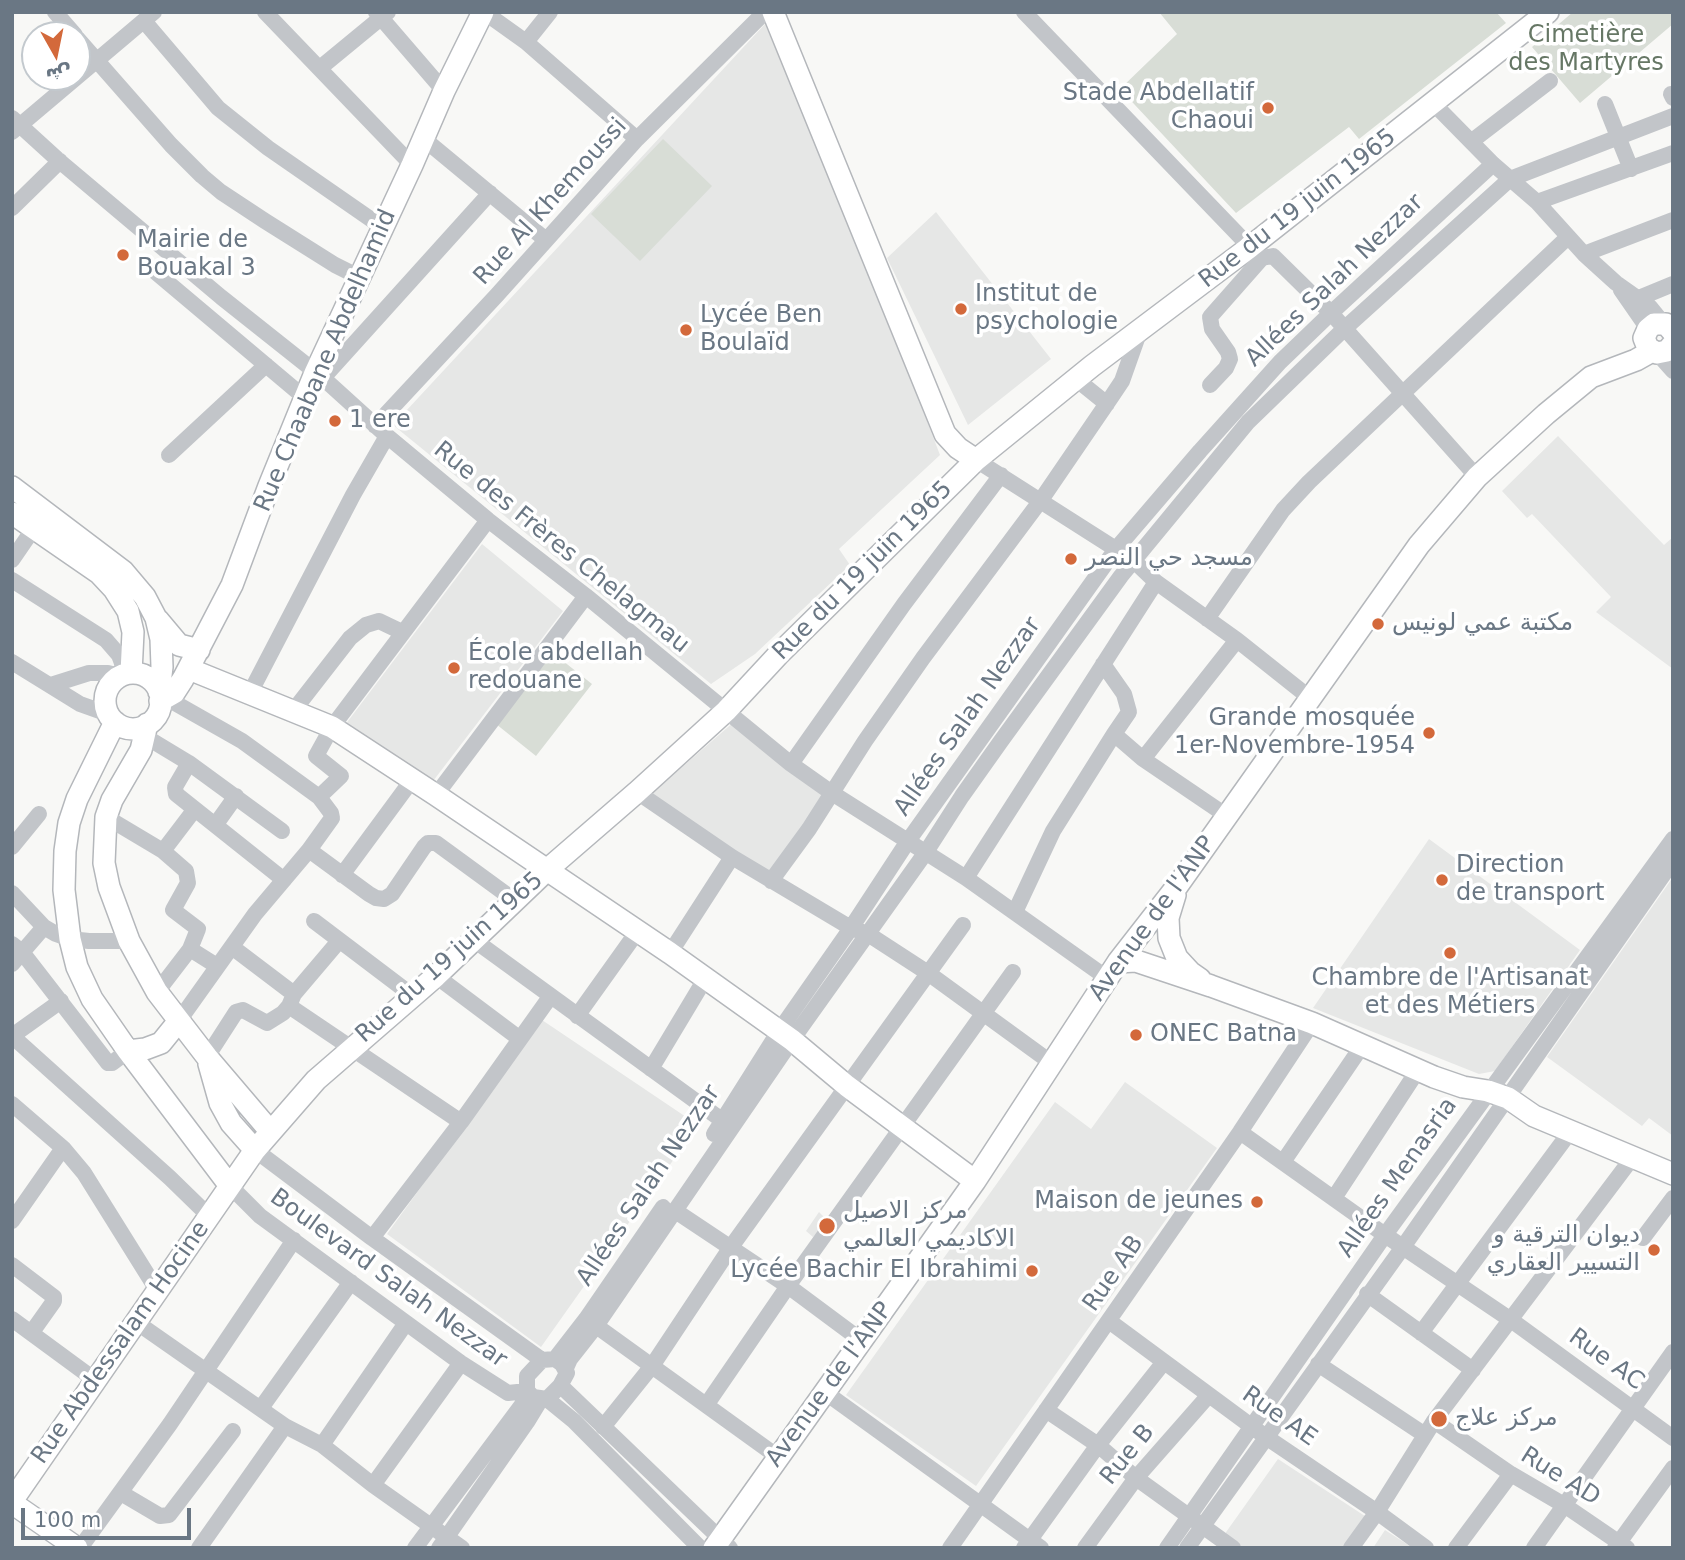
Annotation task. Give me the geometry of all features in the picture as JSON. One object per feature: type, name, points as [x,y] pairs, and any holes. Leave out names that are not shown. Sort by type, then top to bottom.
[{"type":"main road","name":"Rue Chaabane Abdelhamid","points":[[163,697],[194,658],[232,585],[305,398],[319,376],[359,277],[483,12]]},
{"type":"main road","points":[[773,12],[946,434],[958,448],[976,460]]},
{"type":"main road","name":"Rue du 19 juin 1965","points":[[230,1186],[270,1130],[316,1080],[436,976],[514,900],[726,711],[778,655],[976,460],[1076,379],[1250,247],[1548,12]]},
{"type":"main road","name":"Avenue de l'ANP","points":[[722,1545],[778,1457],[975,1181],[1113,970],[1178,886],[1419,545],[1477,477],[1604,363],[1661,335]]},
{"type":"main road","points":[[12,488],[123,571],[145,597],[156,618],[194,658],[250,693],[332,727],[548,869],[785,1036],[847,1086],[975,1181]]},
{"type":"main road","points":[[12,513],[99,573],[114,589],[128,611],[133,632],[129,674]]},
{"type":"main road","points":[[156,618],[161,639],[163,697],[137,757],[112,800],[106,817],[104,863],[109,887],[129,941],[157,992],[178,1022],[270,1130]]},
{"type":"main road","points":[[146,731],[125,727],[111,718],[105,704],[106,692],[111,682],[129,674],[194,658]]},
{"type":"main road","points":[[129,674],[149,678],[163,697]]},
{"type":"main road","points":[[111,718],[77,799],[69,823],[65,851],[64,890],[70,939],[77,967],[92,999],[128,1051],[230,1186]]},
{"type":"main road","points":[[1178,886],[1167,928],[1172,947],[1189,972],[1211,986]]},
{"type":"main road","points":[[1113,970],[1136,961],[1211,986],[1312,1023],[1418,1070],[1673,1174]]},
{"type":"main road","points":[[128,1051],[161,1043],[178,1022]]},
{"type":"main road","points":[[207,1057],[220,1103],[231,1123],[255,1150]]},
{"type":"main road","name":"Rue Abdessalam Hocine","points":[[12,1502],[230,1186]]},
{"type":"main road","points":[[12,1502],[78,1548]]},
{"type":"street","points":[[265,12],[412,165]]},
{"type":"street","points":[[483,12],[526,42],[637,139]]},
{"type":"street","points":[[526,42],[550,12]]},
{"type":"street","name":"Rue Al Khemoussi","points":[[250,693],[353,495],[381,431],[637,139],[765,12]]},
{"type":"street","points":[[1024,12],[1250,247]]},
{"type":"street","points":[[320,68],[382,14],[444,91]]},
{"type":"street","points":[[15,125],[151,15],[218,108],[268,148],[382,227]]},
{"type":"street","points":[[91,54],[181,156],[212,184],[335,265],[359,277]]},
{"type":"street","points":[[1472,141],[1549,80]]},
{"type":"street","points":[[1433,103],[1493,164],[1537,202],[1584,254],[1616,283],[1661,335]]},
{"type":"street","points":[[1605,104],[1632,169]]},
{"type":"street","points":[[785,1036],[868,934],[969,785],[1133,561],[1248,422],[1344,329],[1510,179],[1673,116]]},
{"type":"street","name":"Rue des Frères Chelagmau","points":[[15,125],[319,376],[488,520],[586,596],[791,764],[1015,912],[1113,970]]},
{"type":"street","points":[[424,139],[546,240]]},
{"type":"street","points":[[1537,202],[1673,153]]},
{"type":"street","points":[[12,208],[60,161]]},
{"type":"street","name":"Allées Salah Nezzar","points":[[554,1362],[591,1322],[727,1125],[908,841],[1116,549],[1247,399],[1331,313],[1493,164]]},
{"type":"street","points":[[319,376],[491,193]]},
{"type":"street","points":[[1584,254],[1673,220]]},
{"type":"street","points":[[1207,619],[1283,510],[1309,482],[1568,237]]},
{"type":"street","points":[[1210,385],[1226,368],[1230,359],[1212,330],[1210,317],[1262,258],[1268,256],[1278,259],[1331,313],[1477,477]]},
{"type":"street","points":[[153,270],[305,398]]},
{"type":"street","points":[[1616,283],[1653,309],[1673,371]]},
{"type":"street","points":[[1639,298],[1673,284]]},
{"type":"street","points":[[771,881],[923,658],[1041,500],[1107,404],[1122,381],[1139,332]]},
{"type":"street","points":[[169,455],[266,365]]},
{"type":"street","points":[[1076,379],[1107,404]]},
{"type":"street","points":[[976,460],[1133,561],[1156,582],[1237,640],[1310,698]]},
{"type":"street","points":[[791,764],[904,604],[1001,475]]},
{"type":"street","points":[[319,797],[341,777],[341,774],[316,756],[332,727],[488,520]]},
{"type":"street","points":[[12,560],[34,528]]},
{"type":"street","points":[[12,580],[106,640],[119,655],[129,674]]},
{"type":"street","points":[[966,878],[1156,582]]},
{"type":"street","points":[[436,795],[586,596]]},
{"type":"street","points":[[293,710],[350,638],[366,625],[379,621],[402,632]]},
{"type":"street","points":[[1143,759],[1237,640]]},
{"type":"street","points":[[12,662],[80,704],[111,718]]},
{"type":"street","points":[[1015,912],[1053,831],[1129,712],[1124,694],[1103,664]]},
{"type":"street","points":[[51,685],[89,673],[129,674]]},
{"type":"street","points":[[163,697],[243,741],[319,797],[332,818],[255,914],[178,1022]]},
{"type":"street","points":[[146,731],[282,831]]},
{"type":"street","points":[[1114,734],[1143,759],[1227,816]]},
{"type":"street","points":[[189,763],[174,790],[284,880]]},
{"type":"street","points":[[342,875],[412,780]]},
{"type":"street","points":[[637,792],[732,857],[851,928],[868,934],[928,973],[1052,1064]]},
{"type":"street","points":[[216,824],[236,796]]},
{"type":"street","points":[[163,851],[195,808]]},
{"type":"street","points":[[12,847],[39,814]]},
{"type":"street","points":[[106,817],[163,851],[188,874],[187,887],[173,910],[198,929],[190,949],[157,992]]},
{"type":"street","name":"Allées Menasria","points":[[1259,1432],[1385,1235],[1494,1100],[1673,839]]},
{"type":"street","points":[[309,850],[376,898],[384,899],[392,894],[424,847],[433,842],[450,851],[514,900]]},
{"type":"street","points":[[670,953],[732,857]]},
{"type":"street","points":[[1167,1548],[1195,1521],[1259,1432],[1318,1364],[1403,1247],[1494,1100],[1673,861]]},
{"type":"street","points":[[12,893],[44,927],[70,939],[129,941]]},
{"type":"street","points":[[314,921],[413,996]]},
{"type":"street","points":[[603,1427],[652,1366],[731,1247],[963,925]]},
{"type":"street","points":[[44,927],[16,954],[61,1001],[109,1063],[128,1051]]},
{"type":"street","points":[[577,1016],[637,932]]},
{"type":"street","points":[[474,940],[727,1125],[674,1210],[591,1322],[778,1457]]},
{"type":"street","points":[[207,1057],[236,1012],[243,1010],[268,1023],[291,1000],[339,941]]},
{"type":"street","points":[[232,947],[291,1000],[352,1048],[461,1122]]},
{"type":"street","points":[[190,949],[217,966]]},
{"type":"street","points":[[707,1404],[788,1286],[1013,972]]},
{"type":"street","points":[[436,976],[520,1039]]},
{"type":"street","points":[[651,1069],[705,979]]},
{"type":"street","points":[[372,1238],[461,1122],[550,997]]},
{"type":"street","points":[[61,1001],[12,1036],[208,1215]]},
{"type":"street","name":"Rue AB","points":[[950,1548],[1240,1132],[1312,1023]]},
{"type":"street","points":[[1283,1162],[1362,1046]]},
{"type":"street","points":[[1334,1198],[1418,1070]]},
{"type":"street","points":[[12,1104],[64,1148],[84,1172],[157,1290]]},
{"type":"street","name":"Rue AC","points":[[1240,1132],[1511,1320],[1673,1438]]},
{"type":"street","points":[[1421,1333],[1570,1132]]},
{"type":"street","points":[[12,1221],[64,1148]]},
{"type":"street","name":"Boulevard Salah Nezzar","points":[[255,1150],[372,1238],[554,1362]]},
{"type":"street","points":[[1351,1548],[1434,1421],[1633,1157]]},
{"type":"street","name":"Boulevard Salah Nezzar","points":[[230,1186],[260,1216],[461,1363],[508,1393],[536,1396]]},
{"type":"street","points":[[1643,1238],[1673,1198]]},
{"type":"street","points":[[674,1210],[788,1286],[862,1342]]},
{"type":"street","points":[[78,1548],[121,1493],[293,1241]]},
{"type":"street","points":[[12,1265],[54,1298],[32,1332]]},
{"type":"street","points":[[261,1408],[351,1282]]},
{"type":"street","points":[[1367,1294],[1473,1370]]},
{"type":"street","points":[[12,1319],[95,1380]]},
{"type":"street","name":"Rue AE","points":[[1109,1321],[1259,1432],[1426,1548]]},
{"type":"street","points":[[136,1322],[285,1426],[322,1445],[431,1527],[443,1543],[462,1548]]},
{"type":"street","points":[[322,1445],[406,1323]]},
{"type":"street","points":[[1534,1548],[1673,1352]]},
{"type":"street","points":[[415,1548],[536,1396],[561,1386],[566,1376],[554,1362],[527,1376],[536,1396],[574,1421],[700,1548]]},
{"type":"street","points":[[825,1393],[1031,1545],[1098,1445],[1164,1362]]},
{"type":"street","points":[[373,1485],[461,1363]]},
{"type":"street","points":[[1318,1364],[1425,1435]]},
{"type":"street","points":[[561,1386],[722,1545]]},
{"type":"street","name":"Rue B","points":[[1086,1548],[1136,1478],[1209,1395]]},
{"type":"street","points":[[443,1543],[527,1422],[536,1396]]},
{"type":"street","points":[[1046,1410],[1098,1445],[1136,1478],[1233,1548]]},
{"type":"street","name":"Rue AD","points":[[1434,1421],[1511,1474],[1564,1505],[1620,1546]]},
{"type":"street","points":[[199,1548],[285,1426]]},
{"type":"street","points":[[121,1493],[160,1516],[169,1515],[233,1431]]},
{"type":"street","points":[[1620,1546],[1673,1468]]},
{"type":"street","points":[[1455,1548],[1511,1474]]},
{"type":"street","points":[[643,1489],[656,1478]]},
{"type":"street","points":[[1187,1548],[1195,1521]]},
{"type":"shaded area","name":"Lycée Ben Boulaïd","points":[[765,24],[856,236],[940,455],[839,549],[850,565],[755,654],[711,684],[393,425]]},
{"type":"shaded area","name":"Institut de psychologie","points":[[936,212],[1051,359],[968,425],[887,258]]},
{"type":"shaded area","points":[[1558,436],[1664,545],[1673,537],[1673,669],[1596,612],[1611,597],[1532,514],[1527,518],[1502,491]]},
{"type":"shaded area","name":"École abdellah redouane","points":[[482,544],[563,611],[430,785],[345,725]]},
{"type":"shaded area","points":[[735,721],[837,795],[777,880],[651,794]]},
{"type":"shaded area","points":[[1429,839],[1580,950],[1495,1071],[1479,1074],[1313,1008]]},
{"type":"shaded area","points":[[1673,877],[1673,1136],[1649,1118],[1642,1126],[1547,1057]]},
{"type":"shaded area","points":[[542,1020],[698,1125],[541,1347],[387,1234]]},
{"type":"shaded area","name":"Lycée Bachir El Ibrahimi","points":[[1125,1082],[1217,1148],[976,1486],[846,1395],[1055,1102],[1091,1129]]},
{"type":"shaded area","points":[[819,1212],[830,1223],[813,1237],[806,1231]]},
{"type":"shaded area","points":[[1278,1459],[1374,1522],[1356,1548],[1242,1548],[1224,1535]]},
{"type":"shaded area","points":[[1385,1530],[1413,1548],[1373,1548]]},
{"type":"green space","name":"Stade Abdellatif Chaoui","points":[[1159,12],[1496,12],[1506,23],[1359,139],[1349,127],[1236,213],[1120,89],[1177,34]]},
{"type":"green space","name":"Cimetière des Martyres","points":[[1573,12],[1673,12],[1673,24],[1580,103],[1532,47]]},
{"type":"green space","points":[[663,139],[712,186],[640,261],[591,214]]},
{"type":"green space","points":[[553,653],[592,684],[536,756],[496,724]]},
{"type":"place","name":"Stade Abdellatif Chaoui","points":[[1268,108]]},
{"type":"place","name":"Mairie de Bouakal 3","points":[[123,255]]},
{"type":"place","name":"Institut de psychologie","points":[[961,309]]},
{"type":"place","name":"Lycée Ben Boulaïd","points":[[686,330]]},
{"type":"place","name":"1 ere","points":[[335,421]]},
{"type":"place","name":"مسجد حي النصر","points":[[1071,559]]},
{"type":"place","name":"مكتبة عمي لونيس","points":[[1378,624]]},
{"type":"place","name":"École abdellah redouane","points":[[454,668]]},
{"type":"place","name":"Grande mosquée 1er-Novembre-1954","points":[[1429,733]]},
{"type":"place","name":"Direction de transport","points":[[1442,880]]},
{"type":"place","name":"Chambre de l'Artisanat et des Métiers","points":[[1450,953]]},
{"type":"place","name":"ONEC Batna","points":[[1136,1035]]},
{"type":"place","name":"Maison de jeunes","points":[[1257,1202]]},
{"type":"place","name":"مركز الاصيل الاكاديمي العالمي","points":[[827,1226]]},
{"type":"place","name":"ديوان الترقية و التسيير العقاري","points":[[1654,1250]]},
{"type":"place","name":"Lycée Bachir El Ibrahimi","points":[[1032,1271]]},
{"type":"place","name":"مركز علاج","points":[[1439,1419]]}]
